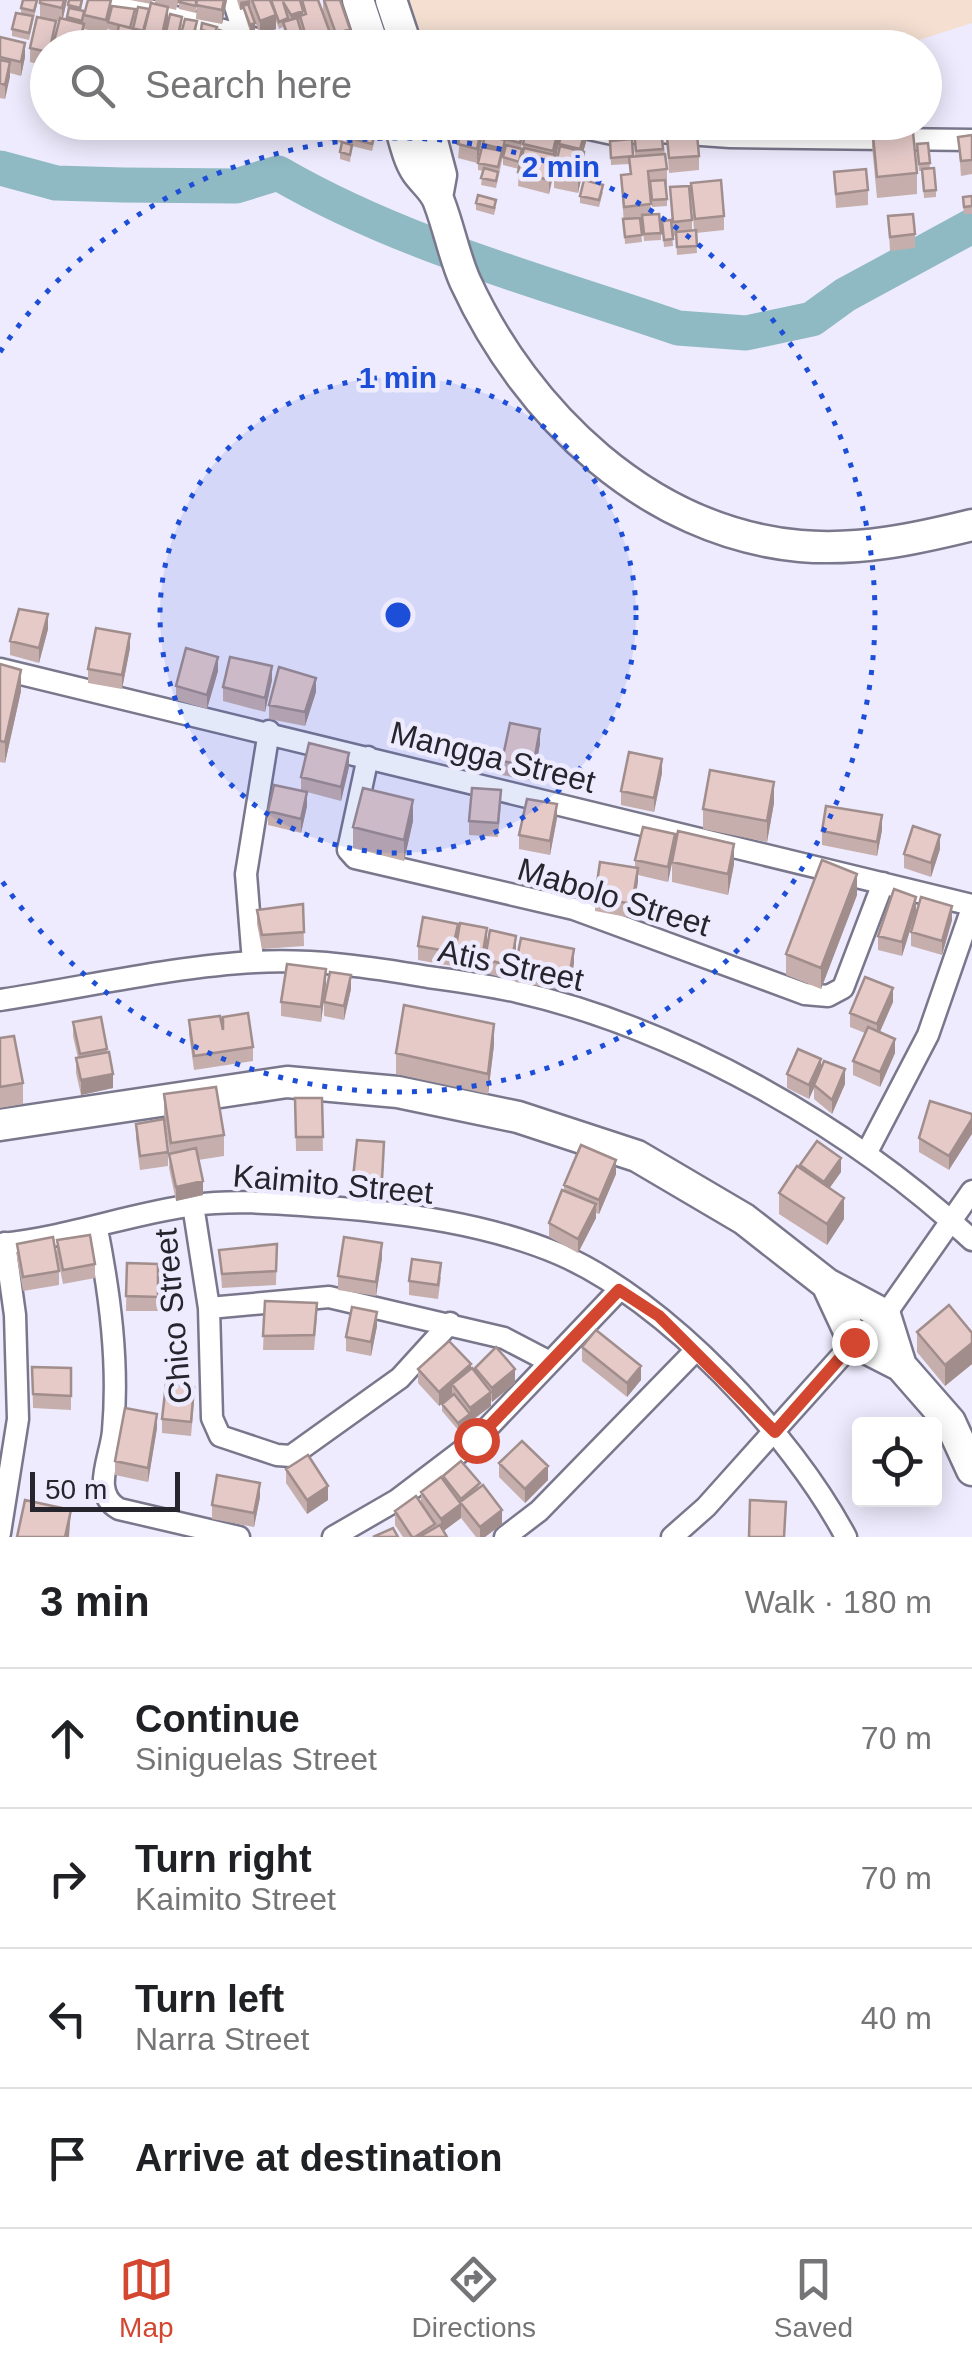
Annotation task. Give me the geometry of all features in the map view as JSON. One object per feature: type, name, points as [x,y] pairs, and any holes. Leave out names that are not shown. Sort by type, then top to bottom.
[{"type":"street","points":[[112,0],[228,30]]},
{"type":"street","points":[[233,0],[243,30]]},
{"type":"street","points":[[358,0],[368,30]]},
{"type":"street","points":[[391,0],[400,30]]},
{"type":"street","points":[[405,140],[414,169],[440,203]]},
{"type":"street","points":[[432,140],[441,175],[440,203],[464,280],[515,372],[562,428],[609,467],[688,515],[797,546],[902,542],[972,525]]},
{"type":"street","points":[[942,140],[972,140]]},
{"type":"street","name":"Mangga Street","points":[[0,669],[269,731],[972,906]]},
{"type":"street","points":[[253,962],[246,874],[269,731]]},
{"type":"street","name":"Mabolo Street","points":[[368,757],[348,850],[355,858],[574,909],[805,994],[828,996],[844,988],[883,883]]},
{"type":"street","points":[[866,1154],[928,1035],[972,906]]},
{"type":"street","name":"Atis Street","points":[[0,1000],[253,962],[349,964],[517,991],[588,1012],[666,1043],[789,1104],[866,1154],[972,1240]]},
{"type":"street","points":[[0,1125],[287,1082],[398,1092],[518,1117],[636,1156],[744,1219],[827,1284],[885,1315],[901,1366]]},
{"type":"street","points":[[672,1537],[775,1432],[854,1342],[885,1315],[954,1223],[972,1191]]},
{"type":"street","name":"Kaimito Street","points":[[3,1244],[96,1229],[194,1205],[282,1204],[385,1212],[499,1234],[561,1254],[659,1316],[695,1350],[775,1432],[822,1490],[846,1537]]},
{"type":"street","name":"Chico Street","points":[[194,1205],[208,1308],[214,1430],[220,1436],[291,1456],[400,1378],[450,1323]]},
{"type":"street","points":[[96,1229],[110,1295],[114,1364],[113,1432],[104,1492],[108,1503],[239,1537]]},
{"type":"street","points":[[0,1533],[18,1418],[15,1315],[3,1244]]},
{"type":"street","points":[[827,1284],[854,1342],[901,1366],[950,1422],[972,1470]]},
{"type":"street","points":[[333,1537],[396,1500],[476,1440],[619,1290]]},
{"type":"street","points":[[208,1308],[329,1297],[504,1338],[550,1362]]},
{"type":"street","points":[[505,1537],[539,1511],[695,1350]]},
{"type":"shaded area","points":[[407,0],[972,0],[972,23],[942,33],[416,30]]},
{"type":"building","points":[[23,0],[37,0],[34,11],[21,8]]},
{"type":"building","points":[[40,0],[64,0],[62,8]]},
{"type":"building","points":[[69,0],[82,0],[80,8],[68,5]]},
{"type":"building","points":[[88,0],[111,0],[106,20],[84,15]]},
{"type":"building","points":[[196,0],[196,6],[179,2]]},
{"type":"building","points":[[197,0],[224,0],[222,10],[196,5]]},
{"type":"building","points":[[252,0],[270,0],[276,15],[260,21]]},
{"type":"building","points":[[271,0],[300,0],[303,11],[291,15],[283,2],[288,18],[279,22]]},
{"type":"building","points":[[302,0],[318,0],[329,30],[304,30],[300,16],[306,14]]},
{"type":"building","points":[[324,0],[340,0],[350,29],[335,30]]},
{"type":"building","points":[[151,3],[168,7],[163,30],[144,30]]},
{"type":"building","points":[[248,4],[255,23],[250,25],[243,6]]},
{"type":"building","points":[[112,6],[135,9],[130,28],[108,22]]},
{"type":"building","points":[[138,7],[149,9],[143,30],[133,29]]},
{"type":"building","points":[[69,8],[84,11],[82,21],[67,17]]},
{"type":"building","points":[[16,13],[33,16],[29,33],[12,29]]},
{"type":"building","points":[[170,14],[182,17],[179,30],[167,30]]},
{"type":"building","points":[[37,17],[56,21],[54,30],[34,30]]},
{"type":"building","points":[[60,18],[84,24],[82,30],[57,30]]},
{"type":"building","points":[[297,18],[301,30],[286,30],[283,22]]},
{"type":"building","points":[[185,19],[197,21],[195,30],[182,30]]},
{"type":"building","points":[[202,23],[217,27],[216,30],[201,30]]},
{"type":"building","points":[[0,37],[25,43],[21,62],[0,57]]},
{"type":"building","points":[[0,60],[10,62],[5,85],[0,83]]},
{"type":"building","points":[[972,135],[972,160],[961,161],[958,137]]},
{"type":"building","points":[[459,140],[479,140],[477,149],[458,144]]},
{"type":"building","points":[[484,140],[505,140],[503,149],[483,144]]},
{"type":"building","points":[[524,140],[556,140],[553,151],[523,144]]},
{"type":"building","points":[[560,140],[583,140],[580,149],[559,144]]},
{"type":"building","points":[[632,140],[633,156],[611,158],[610,141]]},
{"type":"building","points":[[635,140],[662,140],[663,149],[636,151]]},
{"type":"building","points":[[667,140],[698,140],[699,156],[669,158]]},
{"type":"building","points":[[873,140],[914,140],[917,173],[877,177]]},
{"type":"building","points":[[342,142],[352,145],[350,155],[340,152]]},
{"type":"building","points":[[928,143],[930,163],[919,164],[917,144]]},
{"type":"building","points":[[506,145],[522,149],[519,162],[503,157]]},
{"type":"building","points":[[560,146],[584,152],[578,179],[554,173]]},
{"type":"building","points":[[482,147],[502,151],[498,167],[478,163]]},
{"type":"building","points":[[524,148],[555,155],[549,180],[518,172]]},
{"type":"building","points":[[665,154],[667,169],[648,171],[651,204],[624,207],[621,175],[631,174],[629,157]]},
{"type":"building","points":[[484,168],[498,172],[496,181],[481,178]]},
{"type":"building","points":[[934,168],[936,190],[924,191],[922,169]]},
{"type":"building","points":[[866,169],[868,190],[836,194],[834,172]]},
{"type":"building","points":[[584,180],[603,185],[599,200],[580,196]]},
{"type":"building","points":[[665,180],[667,199],[652,200],[650,181]]},
{"type":"building","points":[[721,180],[724,216],[695,219],[691,183]]},
{"type":"building","points":[[689,186],[692,220],[673,222],[670,187]]},
{"type":"building","points":[[478,195],[496,200],[494,208],[476,203]]},
{"type":"building","points":[[972,196],[972,206],[964,207],[963,197]]},
{"type":"building","points":[[659,214],[661,233],[644,234],[642,215]]},
{"type":"building","points":[[913,214],[915,234],[890,237],[888,216]]},
{"type":"building","points":[[640,218],[642,235],[625,237],[623,219]]},
{"type":"building","points":[[671,220],[673,239],[664,240],[662,221]]},
{"type":"building","points":[[696,230],[697,246],[677,247],[676,232]]},
{"type":"building","points":[[19,609],[48,614],[39,648],[10,641]]},
{"type":"building","points":[[96,628],[130,634],[122,675],[88,669]]},
{"type":"building","points":[[186,648],[218,657],[207,695],[176,686]]},
{"type":"building","points":[[230,657],[272,666],[265,698],[223,687]]},
{"type":"building","points":[[0,664],[21,670],[5,742],[0,741]]},
{"type":"building","points":[[279,667],[316,678],[305,712],[269,705]]},
{"type":"building","points":[[510,723],[540,729],[533,767],[502,761]]},
{"type":"building","points":[[309,743],[349,753],[341,787],[301,777]]},
{"type":"building","points":[[629,752],[662,759],[654,798],[621,791]]},
{"type":"building","points":[[710,770],[774,782],[767,821],[703,809]]},
{"type":"building","points":[[274,785],[307,792],[301,819],[268,811]]},
{"type":"building","points":[[363,788],[413,800],[404,840],[353,827]]},
{"type":"building","points":[[472,788],[501,790],[498,823],[469,821]]},
{"type":"building","points":[[527,799],[557,804],[550,841],[519,835]]},
{"type":"building","points":[[826,806],[882,815],[877,842],[822,831]]},
{"type":"building","points":[[913,826],[940,835],[931,863],[904,854]]},
{"type":"building","points":[[643,827],[675,834],[668,867],[635,860]]},
{"type":"building","points":[[678,831],[734,844],[728,874],[672,862]]},
{"type":"building","points":[[822,860],[857,874],[821,968],[786,954]]},
{"type":"building","points":[[600,862],[638,868],[632,904],[595,897]]},
{"type":"building","points":[[894,889],[916,897],[902,942],[878,936]]},
{"type":"building","points":[[921,897],[952,906],[942,941],[911,932]]},
{"type":"building","points":[[303,904],[304,932],[262,935],[257,910]]},
{"type":"building","points":[[423,917],[458,924],[452,952],[418,946]]},
{"type":"building","points":[[460,923],[487,928],[482,958],[455,952]]},
{"type":"building","points":[[490,930],[516,936],[511,966],[485,959]]},
{"type":"building","points":[[521,938],[574,949],[569,977],[515,968]]},
{"type":"building","points":[[287,964],[326,969],[321,1007],[281,1002]]},
{"type":"building","points":[[330,972],[351,975],[344,1006],[324,1002]]},
{"type":"building","points":[[865,977],[893,988],[877,1024],[850,1013]]},
{"type":"building","points":[[404,1005],[494,1024],[488,1074],[396,1053]]},
{"type":"building","points":[[248,1013],[253,1047],[194,1056],[189,1020],[220,1016],[223,1030],[223,1017]]},
{"type":"building","points":[[101,1017],[107,1049],[80,1054],[73,1022]]},
{"type":"building","points":[[868,1027],[895,1039],[880,1072],[853,1061]]},
{"type":"building","points":[[14,1036],[23,1083],[0,1087],[0,1038]]},
{"type":"building","points":[[798,1049],[821,1059],[809,1085],[787,1074]]},
{"type":"building","points":[[109,1052],[113,1074],[81,1080],[76,1058]]},
{"type":"building","points":[[824,1061],[845,1069],[832,1100],[814,1085]]},
{"type":"building","points":[[216,1087],[224,1135],[171,1143],[164,1094]]},
{"type":"building","points":[[295,1098],[322,1098],[323,1137],[296,1137]]},
{"type":"building","points":[[930,1101],[972,1114],[949,1156],[919,1138]]},
{"type":"building","points":[[164,1119],[168,1152],[140,1156],[136,1124]]},
{"type":"building","points":[[357,1140],[384,1142],[382,1179],[353,1178]]},
{"type":"building","points":[[817,1141],[841,1158],[824,1182],[800,1165]]},
{"type":"building","points":[[581,1145],[616,1160],[599,1200],[564,1185]]},
{"type":"building","points":[[196,1148],[203,1181],[176,1187],[169,1154]]},
{"type":"building","points":[[797,1166],[844,1198],[827,1224],[779,1193]]},
{"type":"building","points":[[562,1190],[596,1204],[578,1239],[549,1223]]},
{"type":"building","points":[[90,1235],[95,1264],[63,1270],[57,1240]]},
{"type":"building","points":[[53,1237],[59,1271],[23,1277],[17,1244]]},
{"type":"building","points":[[344,1237],[382,1243],[376,1282],[338,1276]]},
{"type":"building","points":[[277,1244],[276,1271],[222,1274],[219,1250]]},
{"type":"building","points":[[412,1259],[441,1263],[438,1285],[409,1281]]},
{"type":"building","points":[[127,1263],[158,1264],[158,1297],[126,1296]]},
{"type":"building","points":[[265,1301],[317,1303],[314,1335],[263,1336]]},
{"type":"building","points":[[949,1305],[972,1333],[972,1343],[945,1365],[917,1332]]},
{"type":"building","points":[[352,1307],[377,1312],[371,1342],[346,1337]]},
{"type":"building","points":[[596,1330],[641,1366],[627,1383],[582,1347]]},
{"type":"building","points":[[449,1341],[471,1364],[439,1392],[418,1369]]},
{"type":"building","points":[[496,1347],[515,1369],[492,1388],[475,1368]]},
{"type":"building","points":[[32,1367],[71,1368],[71,1396],[33,1394]]},
{"type":"building","points":[[472,1368],[491,1392],[470,1408],[452,1384]]},
{"type":"building","points":[[166,1384],[194,1387],[191,1422],[162,1419]]},
{"type":"building","points":[[454,1394],[470,1414],[458,1423],[442,1404]]},
{"type":"building","points":[[125,1408],[157,1414],[148,1468],[115,1461]]},
{"type":"building","points":[[522,1441],[548,1466],[525,1489],[499,1463]]},
{"type":"building","points":[[308,1455],[328,1486],[307,1500],[286,1469]]},
{"type":"building","points":[[461,1461],[480,1483],[461,1499],[443,1476]]},
{"type":"building","points":[[217,1475],[260,1483],[254,1513],[212,1505]]},
{"type":"building","points":[[441,1477],[461,1504],[441,1519],[421,1492]]},
{"type":"building","points":[[483,1485],[502,1510],[480,1527],[460,1502]]},
{"type":"building","points":[[416,1496],[435,1524],[412,1537],[395,1511]]},
{"type":"building","points":[[25,1500],[71,1510],[65,1537],[17,1537]]},
{"type":"building","points":[[750,1500],[786,1502],[784,1537],[749,1537]]},
{"type":"building","points":[[440,1525],[447,1537],[419,1537]]},
{"type":"building","points":[[393,1528],[398,1537],[373,1537]]},
{"type":"waterway","points":[[0,168],[56,183],[123,185],[236,186],[278,173],[375,221],[474,260],[678,328],[746,333],[812,319],[845,295],[972,226]]},
{"type":"route","points":[[476,1440],[619,1290],[659,1316],[775,1432],[854,1342]]}]
